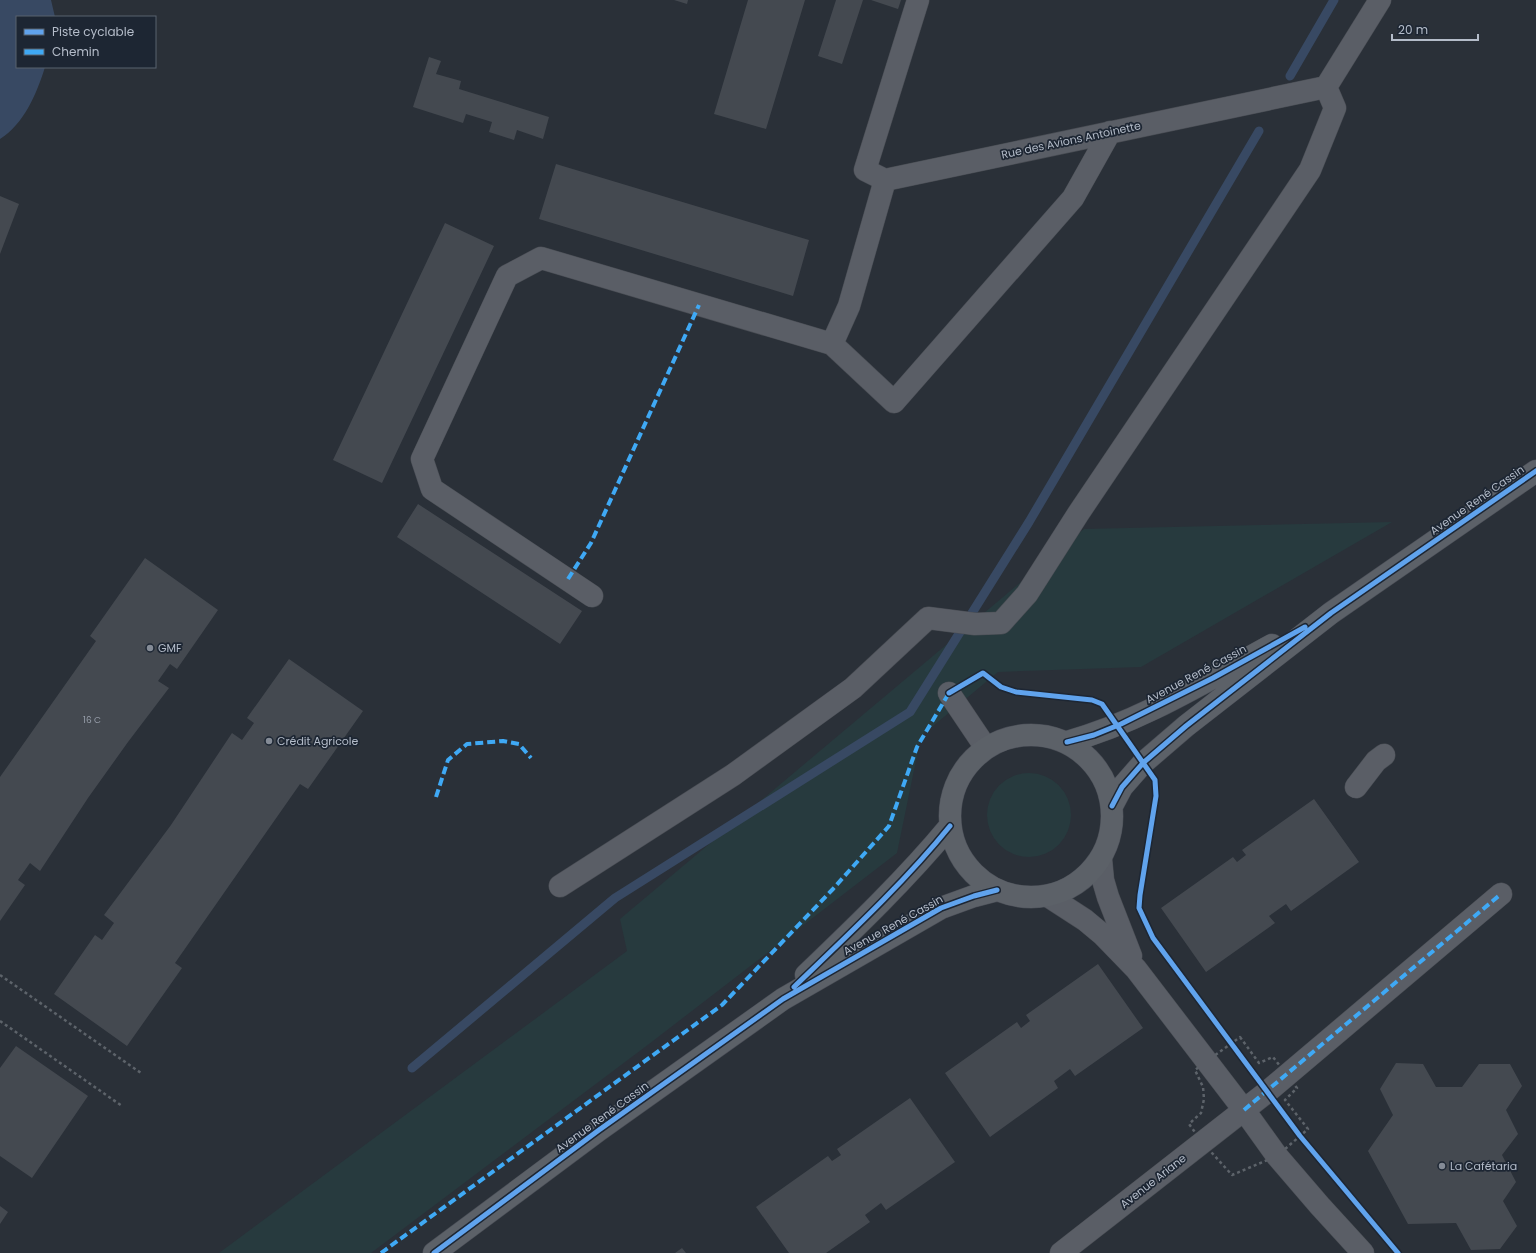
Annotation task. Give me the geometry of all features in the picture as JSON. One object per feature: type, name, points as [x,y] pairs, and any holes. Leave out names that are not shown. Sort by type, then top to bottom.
[{"type":"main road","name":"Avenue René Cassin","points":[[1112,806],[1122,787],[1143,762],[1186,726],[1331,613],[1536,471]]},
{"type":"main road","name":"Avenue René Cassin","points":[[1067,742],[1121,724],[1213,678],[1331,613]]},
{"type":"main road","points":[[1026,735],[1047,736],[1067,742],[1089,758],[1105,780],[1112,806],[1112,825],[1108,842],[1101,859],[1087,876],[1069,888],[1048,896],[1031,898],[997,890],[974,875],[958,852],[950,826],[951,803],[957,782],[969,763],[986,748],[1005,739],[1026,735]]},
{"type":"main road","name":"Avenue René Cassin","points":[[782,999],[894,889],[933,847],[950,826]]},
{"type":"main road","name":"Avenue René Cassin","points":[[434,1253],[599,1130],[782,999],[941,908],[974,896],[997,890]]},
{"type":"street","points":[[832,344],[849,306],[885,180],[864,170],[918,0]]},
{"type":"street","points":[[560,886],[733,775],[853,688],[928,618],[975,624],[1000,623],[1027,594],[1083,507],[1310,170],[1335,108],[1326,87],[1380,0]]},
{"type":"street","name":"Rue des Avions Antoinette","points":[[885,180],[1326,87]]},
{"type":"street","points":[[592,596],[432,489],[422,459],[507,276],[541,258],[832,344],[894,402],[1072,198],[1110,132]]},
{"type":"street","points":[[949,694],[986,748]]},
{"type":"street","points":[[1356,787],[1376,761],[1384,755]]},
{"type":"street","points":[[1101,859],[1103,880],[1108,897],[1136,968]]},
{"type":"street","name":"Avenue Ariane","points":[[1061,1253],[1244,1110],[1501,894]]},
{"type":"street","points":[[1048,896],[1085,920],[1103,935],[1136,968],[1277,1156],[1363,1253]]},
{"type":"path","points":[[0,975],[141,1073]]},
{"type":"path","points":[[0,1022],[122,1106]]},
{"type":"path","points":[[1226,1038],[1234,1048]]},
{"type":"path","points":[[1296,1130],[1305,1142]]},
{"type":"green space","points":[[1392,522],[1141,667],[998,672],[921,736],[897,853],[649,1044],[371,1253],[219,1253],[627,951],[620,919],[1084,529]]},
{"type":"green space","points":[[1029,773],[1045,776],[1059,785],[1068,799],[1071,815],[1068,831],[1059,845],[1045,854],[1029,857],[1013,854],[999,845],[990,831],[987,815],[990,799],[999,785],[1013,776]]},
{"type":"water","points":[[0,0],[51,0],[55,16],[16,16],[16,68],[45,68],[34,97],[23,116],[8,133],[0,139]]},
{"type":"building","points":[[674,0],[688,0],[687,4]]},
{"type":"building","points":[[748,0],[805,0],[766,129],[714,114]]},
{"type":"building","points":[[836,0],[863,0],[842,64],[818,56]]},
{"type":"building","points":[[871,0],[901,0],[898,9]]},
{"type":"building","points":[[429,57],[441,61],[436,74],[461,81],[459,89],[549,117],[543,139],[517,130],[514,140],[489,132],[492,122],[466,114],[463,123],[413,107]]},
{"type":"building","points":[[556,164],[809,240],[793,296],[539,219]]},
{"type":"building","points":[[0,196],[19,204],[0,254]]},
{"type":"building","points":[[445,223],[494,246],[382,483],[333,460]]},
{"type":"building","points":[[418,504],[582,611],[560,644],[397,537]]},
{"type":"building","points":[[145,558],[218,610],[177,669],[170,664],[158,681],[169,688],[88,798],[40,871],[30,863],[18,880],[25,885],[0,921],[0,777],[96,641],[90,636]]},
{"type":"building","points":[[289,659],[363,711],[308,789],[300,784],[175,963],[182,968],[127,1046],[54,994],[95,935],[102,940],[114,923],[104,915],[171,825],[232,733],[242,740],[254,723],[247,718]]},
{"type":"building","points":[[1314,799],[1359,862],[1291,911],[1286,904],[1269,916],[1275,923],[1206,972],[1161,908],[1233,857],[1237,862],[1246,855],[1242,850]]},
{"type":"building","points":[[1098,964],[1143,1028],[1075,1076],[1070,1069],[1054,1081],[1058,1088],[990,1137],[945,1073],[1017,1022],[1021,1028],[1030,1021],[1026,1015]]},
{"type":"building","points":[[16,1046],[88,1096],[32,1178],[0,1156],[0,1068]]},
{"type":"building","name":"La Cafétaria","points":[[1396,1063],[1423,1064],[1436,1087],[1462,1087],[1479,1064],[1510,1064],[1522,1086],[1506,1110],[1518,1134],[1502,1155],[1516,1182],[1503,1201],[1517,1226],[1500,1249],[1471,1250],[1456,1223],[1408,1224],[1368,1151],[1393,1115],[1380,1089]]},
{"type":"building","points":[[910,1098],[955,1162],[886,1210],[881,1203],[865,1215],[870,1222],[826,1253],[789,1253],[756,1207],[828,1156],[832,1161],[841,1155],[837,1149]]},
{"type":"building","points":[[0,1206],[8,1212],[0,1224]]},
{"type":"building","points":[[682,1248],[686,1253],[675,1253]]},
{"type":"waterway","points":[[1290,76],[1334,0]]},
{"type":"waterway","points":[[412,1068],[615,898],[910,712],[1029,522],[1259,131]]},
{"type":"marked path","points":[[568,579],[591,543],[699,305]]},
{"type":"marked path","points":[[381,1253],[722,1005],[833,889],[889,826],[917,747],[949,693]]},
{"type":"marked path","points":[[436,797],[448,760],[467,744],[503,741],[519,744],[531,758]]},
{"type":"marked path","points":[[1244,1110],[1501,894]]},
{"type":"cycle path","points":[[1112,806],[1122,787],[1143,763],[1186,726],[1331,613],[1536,471]]},
{"type":"cycle path","points":[[1067,742],[1094,735],[1121,724],[1213,678],[1305,627]]},
{"type":"cycle path","points":[[949,693],[983,673],[1001,687],[1016,692],[1092,700],[1102,704],[1155,780],[1156,796],[1139,908],[1153,938],[1300,1136],[1398,1253]]},
{"type":"cycle path","points":[[794,987],[894,889],[950,826]]},
{"type":"cycle path","points":[[434,1253],[599,1130],[783,999],[941,908],[974,896],[997,890]]},
{"type":"place","name":"GMF","points":[[150,648]]},
{"type":"place","name":"Crédit Agricole","points":[[269,741]]},
{"type":"place","name":"La Cafétaria","points":[[1442,1166]]}]
